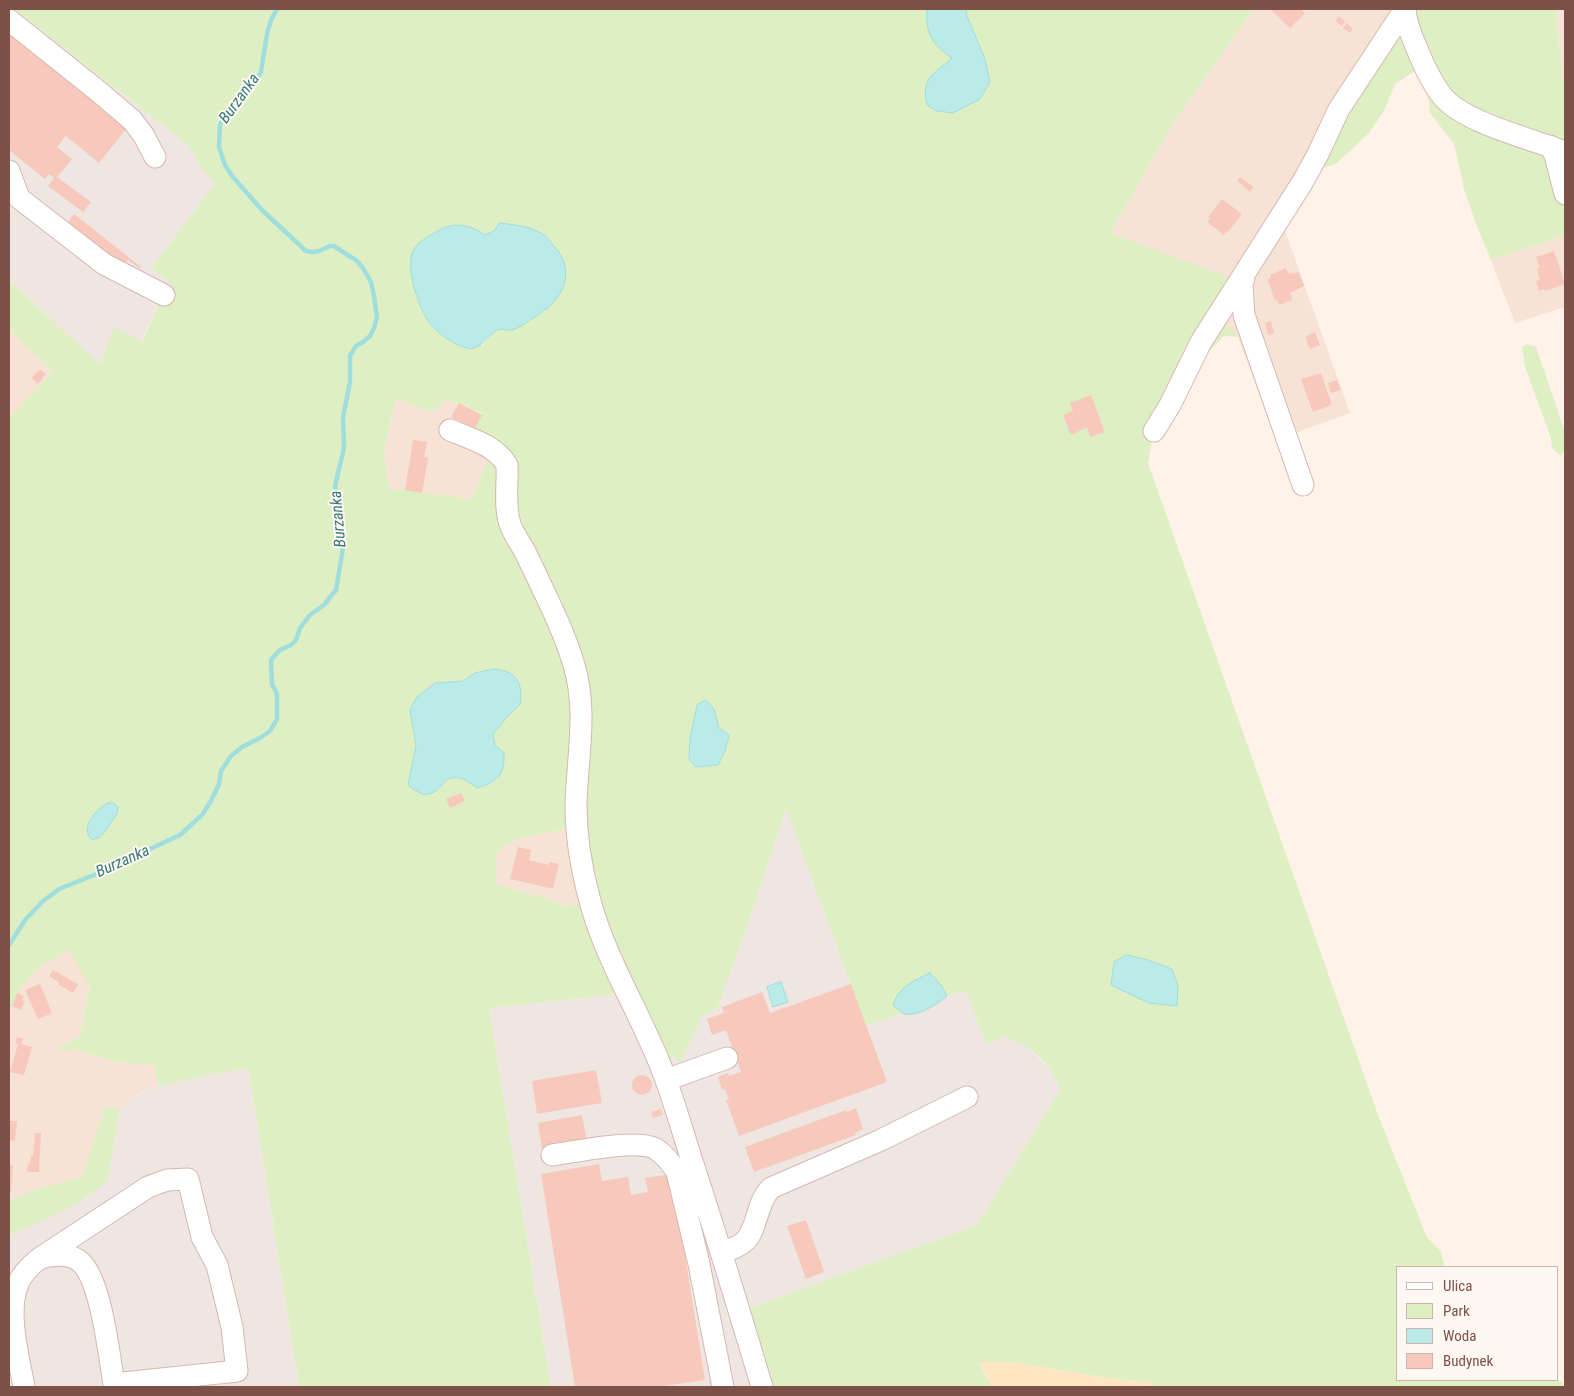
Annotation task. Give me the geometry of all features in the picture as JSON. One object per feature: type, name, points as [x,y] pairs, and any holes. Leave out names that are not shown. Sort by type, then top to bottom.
[{"type":"lane","points":[[1405,9],[1408,27],[1426,69],[1436,87],[1450,104],[1469,116],[1557,149],[1555,155],[1565,194]]},
{"type":"lane","points":[[1154,431],[1170,405],[1201,342],[1302,183],[1339,109],[1405,9]]},
{"type":"lane","points":[[9,20],[132,120],[155,156]]},
{"type":"lane","points":[[9,171],[19,198],[104,264],[164,295]]},
{"type":"lane","points":[[1245,272],[1242,285],[1244,315],[1303,485]]},
{"type":"lane","points":[[450,430],[493,449],[507,465],[507,512],[510,524],[515,537],[527,554],[562,633],[574,666],[580,695],[582,730],[576,827],[581,863],[589,898],[598,930],[666,1080],[722,1253],[762,1387]]},
{"type":"lane","points":[[666,1080],[727,1058]]},
{"type":"lane","points":[[722,1253],[743,1244],[747,1239],[762,1199],[771,1188],[881,1140],[967,1097]]},
{"type":"lane","points":[[552,1155],[639,1144],[655,1149],[672,1164],[677,1172],[699,1264],[723,1387]]},
{"type":"lane","points":[[24,1387],[12,1341],[16,1290],[25,1271],[40,1258],[148,1187],[167,1180],[188,1179],[202,1237],[217,1265],[232,1327],[237,1370],[114,1384],[106,1339],[91,1277],[76,1259],[60,1255],[40,1258]]},
{"type":"shaded area","points":[[9,9],[14,9],[188,145],[203,170],[215,184],[151,268],[172,285],[161,299],[141,342],[100,364],[9,280]]},
{"type":"shaded area","points":[[1254,9],[1405,9],[1282,222],[1350,413],[1276,440],[1238,337],[1218,316],[1110,233],[1174,122]]},
{"type":"shaded area","points":[[1556,9],[1565,9],[1565,78],[1562,78]]},
{"type":"shaded area","points":[[1565,235],[1565,307],[1515,323],[1491,260]]},
{"type":"shaded area","points":[[9,330],[52,372],[11,416],[9,414]]},
{"type":"shaded area","points":[[396,399],[432,412],[446,400],[459,403],[482,415],[496,438],[472,499],[405,490],[389,490],[384,451]]},
{"type":"shaded area","points":[[786,808],[866,1026],[966,989],[986,1044],[1006,1036],[1020,1042],[1051,1070],[1060,1090],[977,1225],[758,1305],[739,1310],[762,1387],[551,1387],[489,1008],[619,994],[681,1063],[701,1017],[718,1007]]},
{"type":"shaded area","points":[[576,827],[589,898],[567,907],[558,902],[496,884],[496,853],[516,839]]},
{"type":"shaded area","points":[[69,950],[89,985],[80,1037],[57,1048],[76,1050],[117,1062],[154,1065],[158,1086],[145,1090],[120,1110],[105,1105],[82,1178],[34,1190],[9,1201],[9,1013],[17,993],[40,966]]},
{"type":"shaded area","points":[[245,1069],[249,1072],[299,1387],[9,1387],[9,1236],[86,1198],[108,1177],[120,1110],[124,1105],[146,1090],[158,1086]]},
{"type":"green space","points":[[14,9],[1254,9],[1174,122],[1110,233],[1240,281],[1218,316],[1238,337],[1224,336],[1203,358],[1154,431],[1148,463],[1378,1115],[1427,1237],[1440,1250],[1445,1266],[1396,1266],[1396,1381],[1559,1381],[1565,1387],[1151,1387],[1152,1382],[1113,1379],[1010,1362],[979,1363],[992,1387],[762,1387],[739,1310],[758,1305],[977,1225],[1060,1090],[1047,1065],[1025,1046],[1006,1036],[986,1044],[966,990],[947,996],[938,1003],[911,1015],[902,1013],[866,1026],[786,809],[718,1007],[701,1017],[681,1063],[672,1054],[666,1080],[619,994],[489,1008],[551,1387],[299,1387],[249,1072],[245,1069],[240,1069],[158,1086],[154,1065],[117,1062],[76,1050],[56,1048],[80,1037],[89,986],[69,950],[40,966],[17,993],[9,1013],[9,414],[11,416],[52,372],[9,330],[9,280],[100,364],[114,327],[142,342],[161,299],[172,285],[151,268],[215,184],[203,170],[188,145]],"holes":[[[478,230],[485,235],[494,231],[546,311],[511,331],[501,329],[492,334],[482,346]],[[396,399],[432,412],[446,400],[459,403],[482,414],[475,429],[496,438],[472,499],[405,490],[389,490],[384,451]],[[475,673],[520,705],[493,734],[498,779],[490,785],[477,788],[456,778],[448,781],[438,790],[408,785],[416,745],[435,683],[463,681]],[[576,827],[589,898],[567,907],[558,902],[496,884],[496,853],[516,839]]]},
{"type":"green space","points":[[1405,9],[1556,9],[1562,77],[1565,78],[1565,235],[1491,260],[1464,189],[1454,144],[1430,113],[1428,97],[1415,71],[1395,84],[1384,111],[1368,134],[1336,164],[1316,170]]},
{"type":"green space","points":[[1527,344],[1536,347],[1565,432],[1564,451],[1561,456],[1552,448],[1551,438],[1525,367],[1522,347]]},
{"type":"green space","points":[[105,1105],[120,1110],[108,1177],[102,1185],[78,1202],[9,1236],[9,1201],[34,1190],[82,1177]]},
{"type":"sand","points":[[979,1362],[1010,1362],[1113,1379],[1152,1382],[1151,1387],[992,1387]]},
{"type":"water","points":[[927,9],[966,9],[967,16],[985,59],[990,82],[980,99],[953,113],[937,111],[927,105],[927,82],[934,73],[952,58],[939,48],[931,37],[927,25]]},
{"type":"water","points":[[500,223],[528,228],[545,236],[561,256],[565,266],[564,286],[553,303],[518,328],[512,330],[501,329],[493,333],[478,346],[465,348],[444,336],[427,319],[414,286],[411,258],[413,251],[420,242],[449,226],[467,226],[485,235],[494,231]]},
{"type":"water","points":[[496,669],[514,676],[520,685],[521,691],[520,705],[493,734],[495,745],[504,753],[503,767],[498,777],[490,784],[477,788],[465,780],[450,778],[429,794],[421,794],[413,789],[408,785],[416,745],[410,710],[416,698],[435,683],[463,681],[475,673]]},
{"type":"water","points":[[706,700],[714,709],[719,728],[729,735],[725,751],[718,765],[696,767],[689,760],[690,738],[697,705]]},
{"type":"water","points":[[108,803],[113,803],[118,807],[117,814],[104,833],[92,840],[88,835],[88,825],[94,814]]},
{"type":"water","points":[[1127,955],[1172,969],[1178,986],[1177,1006],[1149,1003],[1111,985],[1114,962]]},
{"type":"water","points":[[930,973],[941,985],[947,996],[938,1003],[913,1014],[902,1013],[893,1005],[903,989],[913,981]]},
{"type":"water","points":[[781,982],[788,1002],[773,1007],[767,987]]},
{"type":"building","points":[[1270,9],[1301,9],[1305,13],[1290,28]]},
{"type":"building","points":[[1339,16],[1345,22],[1342,26],[1335,21]]},
{"type":"building","points":[[1347,23],[1353,29],[1350,33],[1343,28]]},
{"type":"building","points":[[9,30],[95,99],[93,102],[126,129],[99,163],[66,136],[57,147],[72,159],[57,177],[91,202],[83,212],[48,186],[54,178],[49,174],[45,179],[9,150]]},
{"type":"building","points":[[1240,177],[1254,187],[1250,192],[1237,181]]},
{"type":"building","points":[[1222,199],[1242,214],[1224,235],[1207,222],[1210,218],[1208,217]]},
{"type":"building","points":[[74,214],[141,267],[140,269],[128,260],[125,265],[111,255],[108,260],[65,226]]},
{"type":"building","points":[[1554,251],[1565,284],[1545,291],[1544,289],[1539,291],[1536,281],[1540,280],[1537,269],[1540,268],[1536,257]]},
{"type":"building","points":[[1286,268],[1289,274],[1299,272],[1304,286],[1290,293],[1292,300],[1279,305],[1277,299],[1275,300],[1267,279],[1271,278],[1270,275]]},
{"type":"building","points":[[1271,321],[1274,333],[1268,335],[1265,323]]},
{"type":"building","points":[[1315,332],[1320,345],[1310,349],[1305,337]]},
{"type":"building","points":[[40,369],[46,374],[38,384],[31,378]]},
{"type":"building","points":[[1321,373],[1332,405],[1313,412],[1301,379]]},
{"type":"building","points":[[1337,380],[1341,390],[1331,393],[1328,383]]},
{"type":"building","points":[[1091,395],[1105,432],[1090,437],[1087,427],[1071,435],[1063,415],[1073,411],[1070,403]]},
{"type":"building","points":[[459,403],[482,415],[475,429],[451,417]]},
{"type":"building","points":[[413,440],[427,442],[424,457],[428,458],[422,493],[405,490]]},
{"type":"building","points":[[461,793],[465,801],[450,808],[446,799]]},
{"type":"building","points":[[518,847],[531,850],[529,860],[549,865],[549,862],[559,864],[553,889],[510,879]]},
{"type":"building","points":[[53,970],[78,984],[73,993],[49,976]]},
{"type":"building","points":[[40,984],[52,1013],[38,1019],[25,990]]},
{"type":"building","points":[[851,984],[887,1082],[739,1136],[726,1100],[729,1099],[725,1089],[722,1090],[718,1077],[728,1073],[729,1076],[741,1072],[726,1030],[712,1035],[707,1019],[724,1013],[722,1007],[762,992],[770,1013]]},
{"type":"building","points":[[17,993],[24,996],[22,1000],[25,1001],[21,1010],[12,1006]]},
{"type":"building","points":[[17,1037],[23,1039],[21,1044],[32,1047],[24,1075],[10,1072],[18,1044],[15,1043]]},
{"type":"building","points":[[596,1070],[602,1103],[537,1114],[532,1081]]},
{"type":"building","points":[[642,1075],[649,1078],[652,1085],[649,1092],[642,1095],[635,1092],[632,1085],[635,1078]]},
{"type":"building","points":[[856,1108],[863,1129],[855,1133],[856,1135],[754,1172],[745,1147]]},
{"type":"building","points":[[661,1109],[663,1115],[653,1118],[651,1112]]},
{"type":"building","points":[[582,1115],[588,1146],[543,1154],[538,1123]]},
{"type":"building","points":[[9,1121],[17,1121],[15,1141],[9,1140]]},
{"type":"building","points":[[35,1133],[41,1133],[39,1172],[27,1172],[28,1163],[30,1164],[31,1156],[33,1156]]},
{"type":"building","points":[[599,1164],[602,1181],[628,1177],[631,1195],[648,1192],[645,1178],[672,1174],[705,1380],[658,1387],[575,1387],[541,1174]]},
{"type":"building","points":[[9,1165],[13,1165],[11,1193],[9,1193]]},
{"type":"building","points":[[806,1220],[824,1272],[806,1279],[787,1226]]},
{"type":"waterway","name":"Burzanka","points":[[9,945],[25,920],[42,902],[59,889],[129,861],[180,835],[202,815],[219,784],[221,771],[231,756],[242,747],[270,731],[277,719],[277,694],[272,684],[271,660],[280,650],[291,645],[296,640],[300,628],[310,615],[324,605],[336,590],[344,542],[336,527],[335,516],[339,507],[335,486],[344,448],[343,417],[350,382],[350,356],[356,346],[370,336],[377,317],[371,282],[357,261],[334,246],[319,251],[306,251],[262,210],[232,176],[225,165],[219,147],[220,125],[224,116],[253,86],[261,72],[267,34],[277,9]]}]
